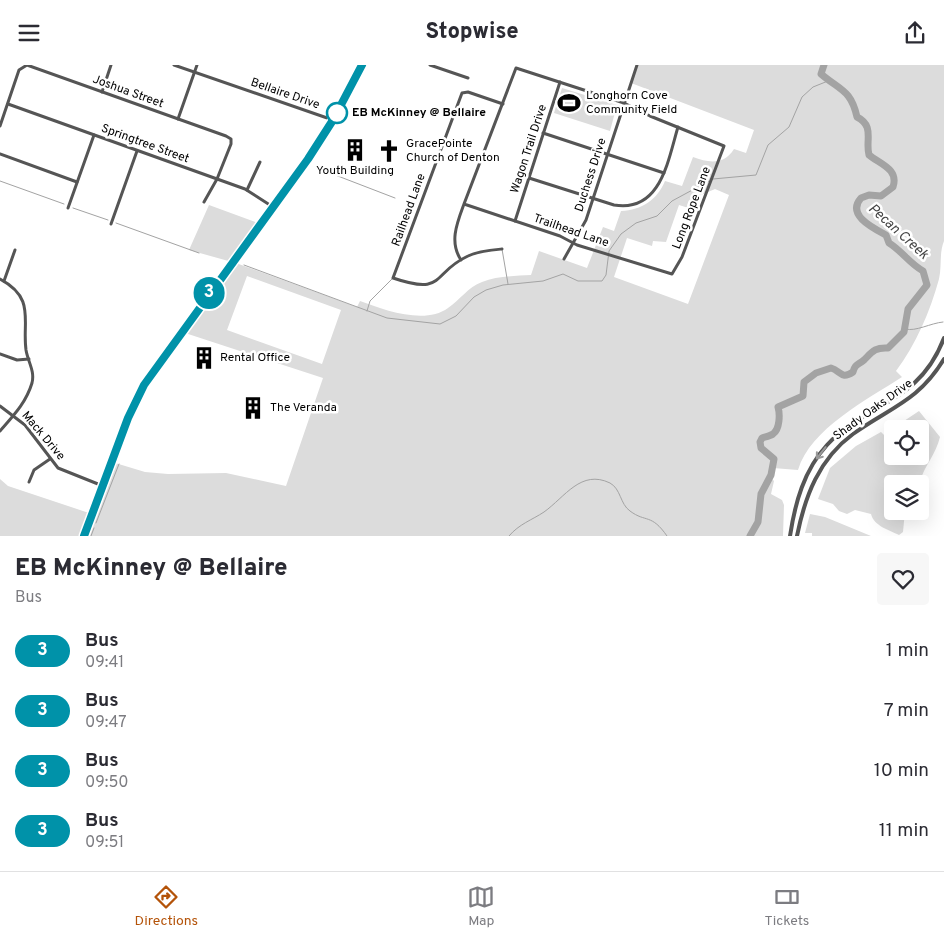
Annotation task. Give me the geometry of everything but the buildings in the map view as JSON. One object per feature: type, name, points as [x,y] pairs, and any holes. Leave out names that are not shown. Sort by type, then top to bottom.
[{"type":"main road","points":[[84,536],[131,411],[148,380],[273,207],[333,120],[362,65]]},
{"type":"street","name":"Joshua Street","points":[[0,126],[20,70],[26,65],[231,139],[217,179]]},
{"type":"street","points":[[102,92],[111,65]]},
{"type":"street","name":"Bellaire Drive","points":[[174,65],[333,120]]},
{"type":"street","points":[[178,119],[197,65]]},
{"type":"street","points":[[430,65],[468,78]]},
{"type":"street","name":"Duchess Drive","points":[[564,259],[585,222],[637,65]]},
{"type":"street","points":[[502,249],[478,253],[461,260],[455,247],[455,235],[464,204],[516,68],[624,103],[650,117],[678,127],[664,173],[656,191],[648,199],[638,203],[619,206],[529,178]]},
{"type":"street","name":"Wagon Trail Drive","points":[[514,221],[560,82]]},
{"type":"street","name":"Railhead Lane","points":[[461,260],[438,280],[426,285],[410,283],[393,277],[463,92],[503,104]]},
{"type":"street","name":"Springtree Street","points":[[8,105],[247,190],[273,207]]},
{"type":"street","name":"Long Rope Lane","points":[[672,274],[682,257],[724,146],[678,127]]},
{"type":"street","points":[[543,133],[664,173]]},
{"type":"street","points":[[68,209],[94,135]]},
{"type":"street","points":[[111,224],[138,151]]},
{"type":"street","points":[[0,154],[77,182]]},
{"type":"street","points":[[247,190],[260,162]]},
{"type":"street","points":[[204,203],[217,179]]},
{"type":"street","name":"Trailhead Lane","points":[[464,204],[558,235],[572,243],[672,274]]},
{"type":"street","points":[[0,431],[25,401],[32,383],[33,371],[29,359],[24,307],[16,293],[2,280],[15,250]]},
{"type":"street","name":"Shady Oaks Drive","points":[[790,536],[798,497],[807,473],[820,454],[847,428],[890,403],[910,387],[930,364],[944,338]]},
{"type":"street","points":[[0,354],[17,360],[29,359]]},
{"type":"street","name":"Shady Oaks Drive","points":[[797,536],[810,488],[821,468],[834,451],[852,435],[906,402],[928,381],[944,359]]},
{"type":"street","name":"Mack Drive","points":[[0,406],[14,415],[28,429],[50,459],[62,470],[103,486]]},
{"type":"street","points":[[28,482],[36,469],[50,459]]},
{"type":"shaded area","points":[[637,65],[944,65],[944,241],[939,279],[931,303],[916,339],[896,371],[902,377],[857,405],[827,428],[805,455],[798,470],[773,468],[770,477],[774,481],[771,494],[782,500],[784,505],[783,536],[0,536],[0,479],[8,486],[92,514],[112,462],[145,472],[168,474],[226,473],[286,486],[323,378],[182,332],[232,262],[189,250],[209,205],[261,224],[233,262],[357,307],[360,301],[392,312],[416,316],[439,313],[452,305],[472,287],[482,282],[500,277],[531,275],[539,251],[587,268],[603,227],[614,231],[621,211],[636,209],[648,203],[658,194],[665,181],[682,186],[693,157],[705,161],[716,161],[726,158],[734,149],[746,153],[754,130],[631,83]],"holes":[[[715,189],[729,195],[688,304],[614,277],[627,238],[652,246],[653,241],[666,242],[679,205],[695,210],[701,195]],[[247,276],[341,310],[322,364],[227,330]]]},
{"type":"shaded area","points":[[562,88],[617,105],[610,131],[554,113]]},
{"type":"shaded area","points":[[919,411],[926,420],[906,420]]},
{"type":"shaded area","points":[[929,423],[940,437],[929,462]]},
{"type":"shaded area","points":[[881,432],[884,435],[884,465],[928,465],[923,475],[884,475],[884,520],[904,520],[903,532],[899,535],[875,522],[871,514],[855,510],[847,514],[839,511],[833,504],[818,499],[830,468],[856,446]]},
{"type":"shaded area","points":[[810,514],[825,517],[871,536],[812,536],[812,533],[805,533]]},
{"type":"waterway","name":"Pecan Creek","points":[[750,536],[758,522],[761,494],[771,475],[774,459],[761,448],[760,442],[762,438],[773,434],[777,429],[778,407],[803,396],[804,382],[816,373],[831,368],[843,375],[849,374],[874,351],[880,348],[888,348],[904,332],[908,309],[927,285],[923,271],[889,243],[886,235],[868,225],[859,215],[857,204],[861,198],[869,195],[881,196],[893,187],[893,176],[891,171],[869,155],[868,129],[863,121],[857,117],[855,108],[848,96],[821,74],[824,65]]},
{"type":"waterway","points":[[713,179],[756,175],[768,145],[789,127],[802,97],[813,87],[828,81]]},
{"type":"waterway","points":[[330,173],[395,198]]},
{"type":"waterway","points":[[0,181],[64,204]]},
{"type":"waterway","points":[[244,265],[387,318],[440,324],[456,316],[474,297],[486,290],[503,285],[543,281],[563,274],[578,281],[602,281],[606,275],[609,251],[621,234],[636,223],[657,216],[672,201],[709,181]]},
{"type":"waterway","points":[[73,208],[108,220]]},
{"type":"waterway","points":[[116,223],[199,253]]},
{"type":"waterway","points":[[502,249],[508,284]]},
{"type":"waterway","points":[[367,311],[370,301],[393,278]]},
{"type":"waterway","points":[[906,329],[910,330],[943,322]]},
{"type":"waterway","points":[[96,523],[119,464]]},
{"type":"waterway","points":[[509,536],[521,525],[544,512],[574,487],[590,480],[610,483],[614,486],[624,505],[630,511],[657,524],[667,536]]},
{"type":"waterway","points":[[91,536],[94,528]]},
{"type":"bus line","name":"3","points":[[84,536],[128,418],[144,385],[320,142],[362,65]]},
{"type":"place","name":"Longhorn Cove Community Field","points":[[569,103]]},
{"type":"place","name":"EB McKinney @ Bellaire","points":[[337,113]]},
{"type":"place","name":"Youth Building","points":[[355,150]]},
{"type":"place","name":"GracePointe Church of Denton","points":[[389,151]]},
{"type":"place","name":"Rental Office","points":[[204,358]]},
{"type":"place","name":"The Veranda","points":[[253,408]]}]
